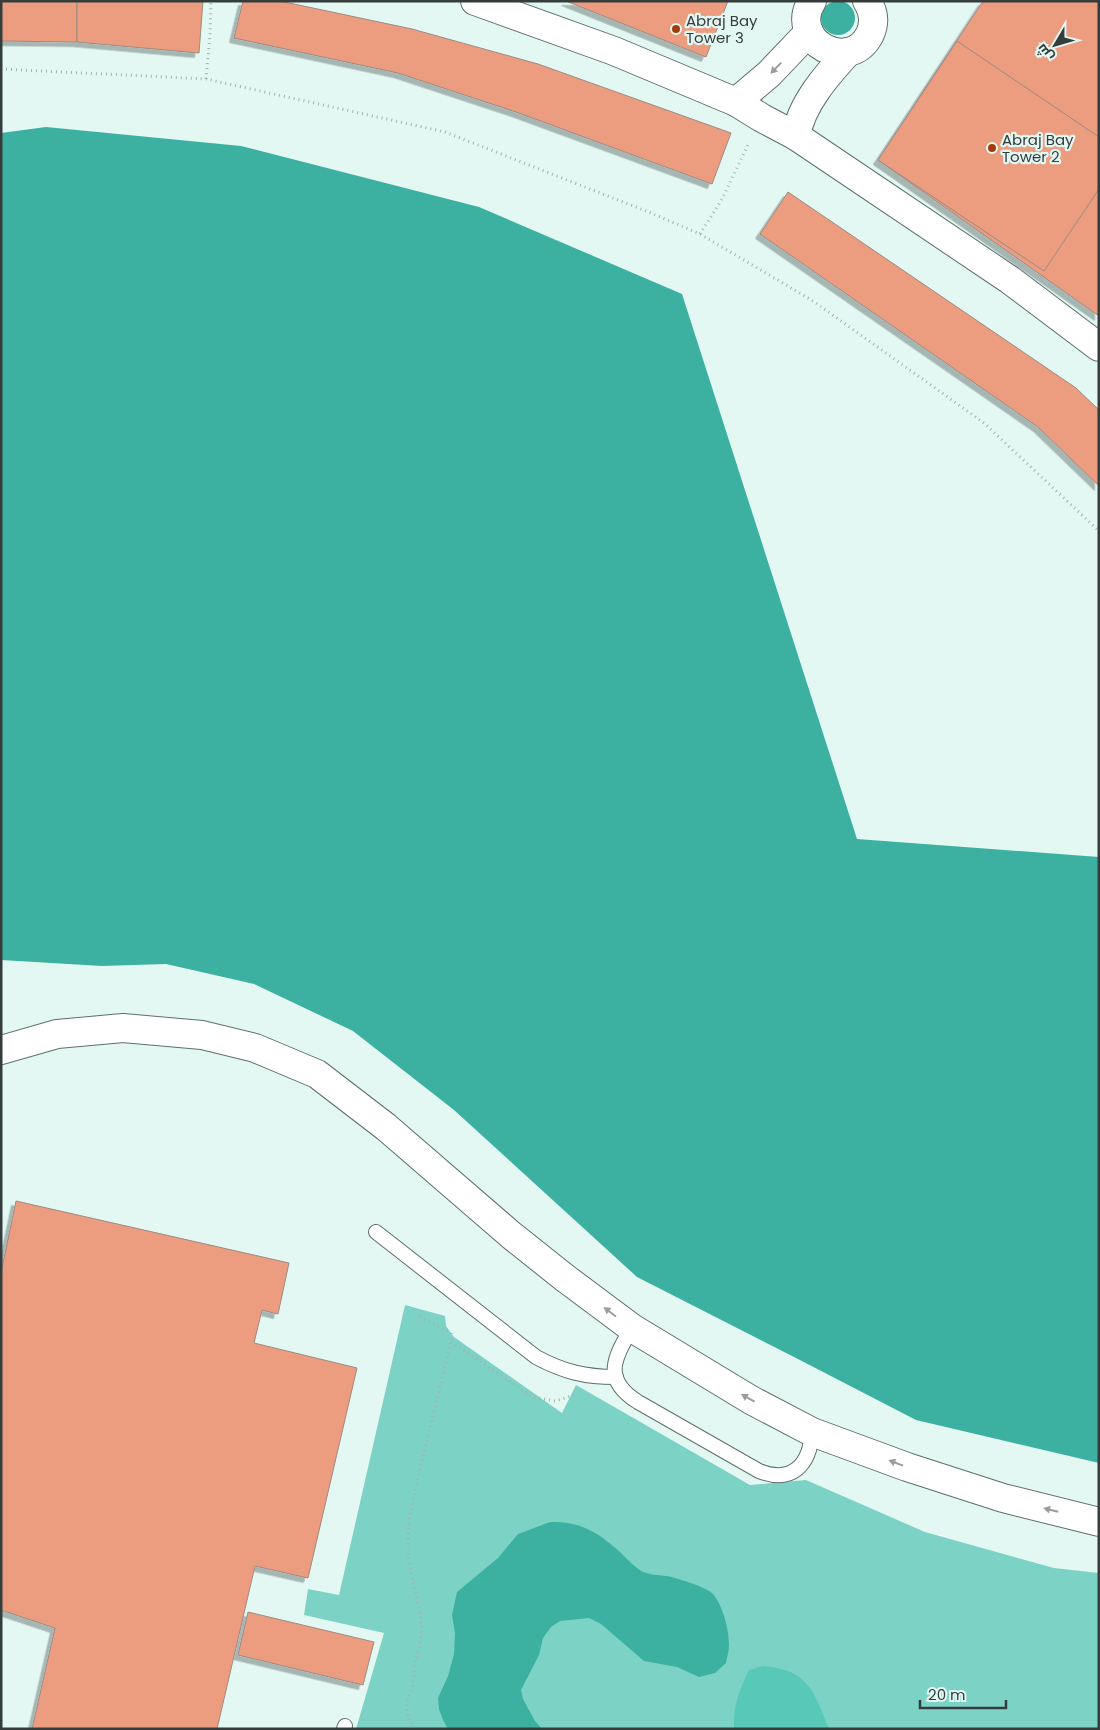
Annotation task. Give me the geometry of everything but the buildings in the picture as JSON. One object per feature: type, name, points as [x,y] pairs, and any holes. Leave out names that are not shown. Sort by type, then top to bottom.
[{"type":"street","points":[[474,1],[614,51],[736,102],[796,136],[1010,280],[1099,347]]},
{"type":"street","points":[[812,1],[807,13],[806,23],[808,32],[815,42],[824,49],[836,53],[848,52],[859,48],[867,39],[872,29],[875,7]]},
{"type":"street","points":[[736,102],[769,74],[808,32]]},
{"type":"street","points":[[796,136],[807,106],[832,69],[848,52]]},
{"type":"street","points":[[1,1050],[57,1034],[123,1028],[211,1037],[255,1048],[316,1074],[386,1127],[518,1241],[632,1328],[742,1395],[812,1432],[906,1467],[1003,1498],[1099,1522]]},
{"type":"lane","points":[[376,1232],[536,1357],[562,1370],[576,1374],[595,1377],[616,1377]]},
{"type":"lane","points":[[632,1328],[615,1359],[616,1377],[620,1387],[628,1396],[750,1466],[768,1474],[779,1475],[789,1473],[804,1462],[812,1446],[812,1432]]},
{"type":"path","points":[[206,79],[211,1]]},
{"type":"path","points":[[1,69],[206,79],[444,132],[646,210],[700,234],[813,300],[984,423],[1099,531]]},
{"type":"path","points":[[700,234],[721,201],[750,140]]},
{"type":"path","points":[[414,1729],[408,1717],[406,1706],[413,1684],[415,1660],[419,1650],[422,1626],[408,1556],[409,1520],[451,1342],[451,1333],[419,1316]]},
{"type":"path","points":[[451,1342],[533,1397],[544,1400],[555,1401],[577,1394],[587,1387],[595,1377]]},
{"type":"shaded area","points":[[838,1],[845,2],[850,6],[854,11],[854,25],[850,30],[845,34],[838,35],[831,34],[826,30],[822,25],[821,18],[822,11],[826,6],[831,2]]},
{"type":"shaded area","points":[[46,127],[241,146],[479,207],[682,294],[857,839],[1099,857],[1099,1463],[916,1420],[637,1277],[454,1110],[353,1031],[254,984],[166,964],[102,966],[1,960],[1,133]]},
{"type":"shaded area","points":[[405,1305],[445,1316],[446,1326],[454,1337],[562,1413],[576,1385],[750,1485],[806,1480],[925,1532],[1054,1568],[1099,1573],[1099,1729],[356,1729],[384,1633],[304,1615],[308,1589],[339,1595]]},
{"type":"shaded area","points":[[550,1522],[580,1526],[597,1534],[641,1571],[678,1579],[710,1591],[720,1605],[727,1625],[729,1645],[726,1663],[715,1673],[699,1677],[677,1667],[644,1661],[601,1624],[589,1618],[560,1621],[551,1627],[543,1638],[539,1655],[521,1690],[523,1699],[535,1721],[542,1729],[448,1729],[439,1709],[438,1698],[448,1676],[454,1654],[455,1633],[452,1615],[457,1592],[498,1558],[518,1534]]},
{"type":"shaded area","points":[[763,1666],[778,1668],[800,1677],[813,1693],[829,1729],[734,1729],[736,1706],[745,1678],[749,1670]]},
{"type":"place","name":"Abraj Bay Tower 3","points":[[676,29]]},
{"type":"place","name":"Abraj Bay Tower 2","points":[[992,148]]}]
